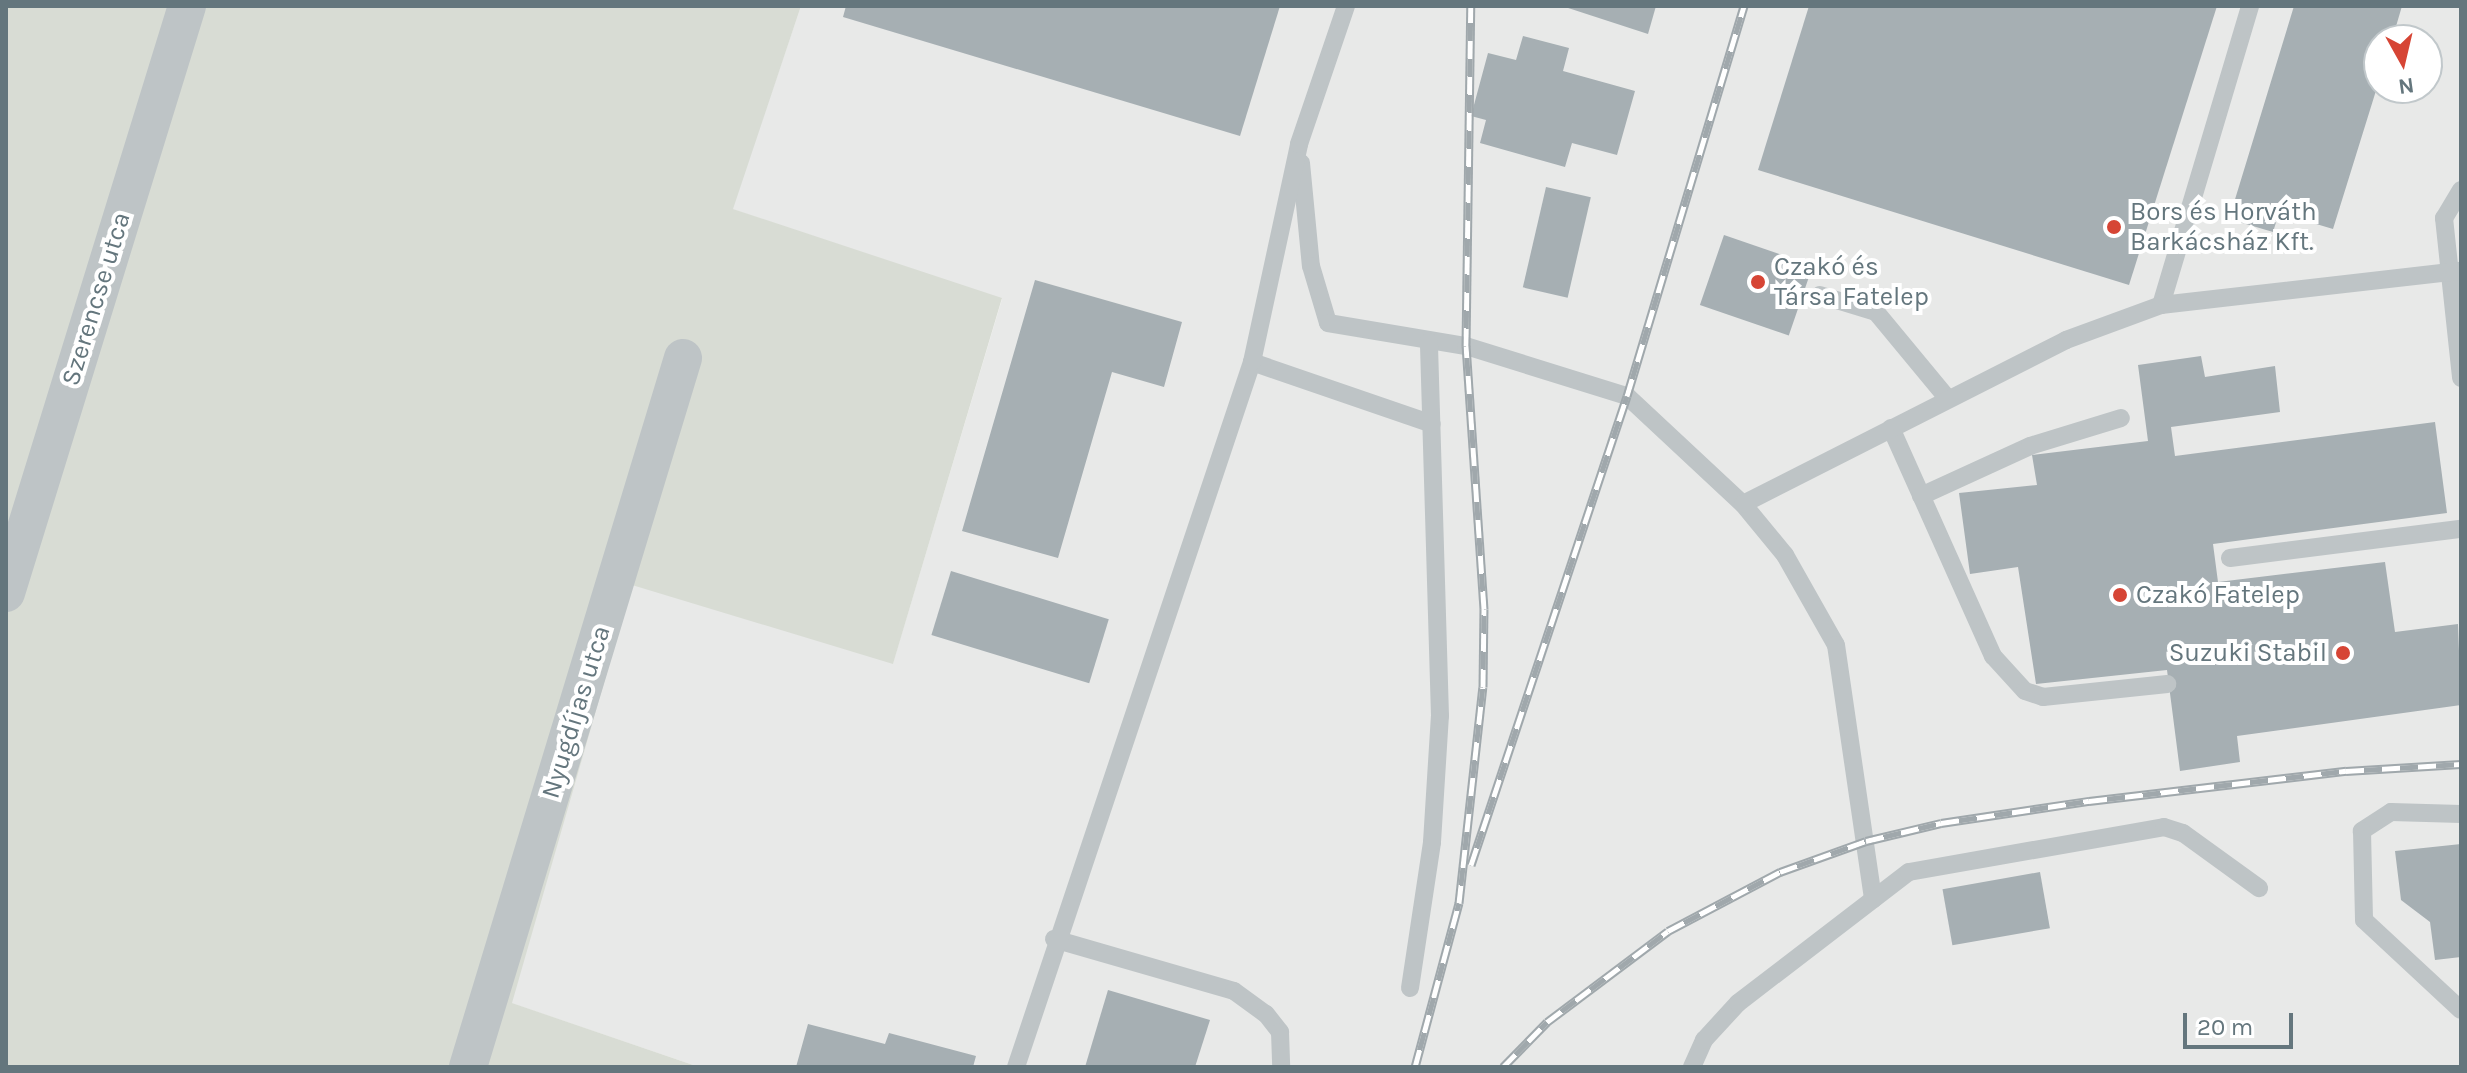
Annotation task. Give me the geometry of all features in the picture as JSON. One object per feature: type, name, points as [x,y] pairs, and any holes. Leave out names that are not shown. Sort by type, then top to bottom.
[{"type":"street","name":"Szerencse utca","points":[[6,593],[187,6]]},
{"type":"street","name":"Nyugdíjas utca","points":[[468,1067],[683,358]]},
{"type":"lane","points":[[1016,1067],[1054,939],[1252,362],[1299,144],[1346,6]]},
{"type":"lane","points":[[2161,305],[2250,6]]},
{"type":"lane","points":[[1299,144],[1311,266],[1328,323],[1466,346],[1627,396],[1743,504],[1785,555],[1836,645],[1873,899]]},
{"type":"lane","points":[[2461,190],[2444,218],[2454,272],[2461,378]]},
{"type":"lane","points":[[1743,504],[2066,340],[2161,305],[2454,272]]},
{"type":"lane","points":[[1820,295],[1876,312],[1948,399]]},
{"type":"lane","points":[[1410,988],[1432,842],[1440,716],[1429,342]]},
{"type":"lane","points":[[1252,362],[1432,424]]},
{"type":"lane","points":[[1921,496],[2030,446],[2121,418]]},
{"type":"lane","points":[[1891,428],[1993,656],[2025,691],[2043,697],[2167,684]]},
{"type":"lane","points":[[2230,558],[2461,529]]},
{"type":"lane","points":[[2461,814],[2391,812],[2362,831],[2364,920],[2461,1010]]},
{"type":"lane","points":[[1692,1067],[1704,1040],[1738,1003],[1909,872],[2143,827],[2183,833],[2259,888]]},
{"type":"lane","points":[[1054,939],[1234,991],[1266,1014],[1280,1032],[1281,1067]]},
{"type":"shaded area","points":[[6,6],[801,6],[733,209],[1002,298],[893,664],[632,585],[512,1003],[699,1067],[6,1067]]},
{"type":"shaded area","points":[[801,6],[2461,6],[2461,1067],[699,1067],[511,1003],[632,584],[893,663],[1002,299],[732,209]]},
{"type":"building","points":[[846,6],[1280,6],[1240,136],[843,17]]},
{"type":"building","points":[[1562,6],[1656,6],[1648,34]]},
{"type":"building","points":[[1809,6],[2217,6],[2129,285],[1758,170]]},
{"type":"building","points":[[2294,6],[2402,6],[2397,24],[2363,24],[2363,104],[2372,104],[2333,229],[2279,213],[2273,232],[2229,219]]},
{"type":"building","points":[[1523,36],[1569,48],[1563,71],[1635,91],[1617,155],[1572,143],[1565,167],[1480,143],[1486,120],[1471,116],[1488,53],[1516,60]]},
{"type":"building","points":[[1546,187],[1591,197],[1568,298],[1523,287]]},
{"type":"building","name":"Czakó és Társa Fatelep","points":[[1724,235],[1813,266],[1789,336],[1700,305]]},
{"type":"building","points":[[1035,280],[1182,322],[1164,387],[1112,372],[1058,558],[962,531]]},
{"type":"building","points":[[2201,356],[2205,377],[2275,366],[2280,412],[2171,427],[2175,456],[2435,422],[2447,513],[2213,544],[2218,582],[2385,562],[2395,632],[2458,624],[2461,705],[2237,736],[2240,762],[2180,771],[2167,670],[2036,684],[2018,567],[1970,574],[1959,493],[2037,485],[2032,455],[2148,441],[2138,365]]},
{"type":"building","points":[[951,571],[1109,619],[1089,683],[931,635]]},
{"type":"building","points":[[2461,844],[2461,957],[2435,960],[2430,922],[2401,900],[2395,851]]},
{"type":"building","points":[[2040,872],[2050,928],[1952,945],[1943,889]]},
{"type":"building","points":[[1108,990],[1210,1020],[1195,1067],[1085,1067]]},
{"type":"building","points":[[808,1024],[885,1044],[889,1033],[976,1056],[973,1067],[796,1067]]},
{"type":"railway","points":[[1415,1067],[1459,903],[1483,687],[1484,609],[1466,346],[1471,6]]},
{"type":"railway","points":[[1471,865],[1627,396],[1744,6]]},
{"type":"railway","points":[[1503,1067],[1547,1022],[1668,931],[1780,872],[1866,841],[1941,823],[2089,801],[2346,771],[2461,764]]},
{"type":"place","name":"Bors és Horváth Barkácsház Kft.","points":[[2114,227]]},
{"type":"place","name":"Czakó és Társa Fatelep","points":[[1758,282]]},
{"type":"place","name":"Czakó Fatelep","points":[[2120,595]]},
{"type":"place","name":"Suzuki Stabil","points":[[2343,653]]}]
